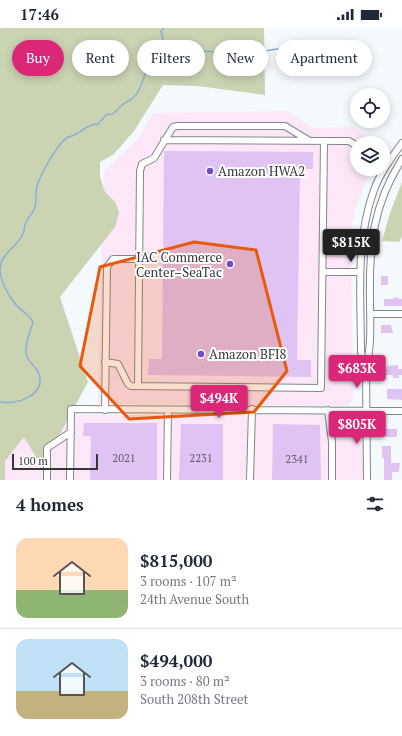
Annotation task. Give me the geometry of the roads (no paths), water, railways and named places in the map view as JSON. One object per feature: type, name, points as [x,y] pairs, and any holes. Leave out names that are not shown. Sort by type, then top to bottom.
[{"type":"street","points":[[138,386],[140,171],[142,164],[154,158],[173,127],[188,125],[285,126],[308,140]]},
{"type":"street","points":[[164,140],[308,140],[350,142]]},
{"type":"street","points":[[106,362],[118,364],[128,384],[138,386],[321,388],[324,141]]},
{"type":"street","points":[[390,157],[402,142]]},
{"type":"street","points":[[366,480],[366,368],[370,352],[369,258],[371,237],[376,213],[386,187],[402,160]]},
{"type":"street","points":[[390,164],[397,168]]},
{"type":"street","points":[[366,368],[361,352],[361,241],[374,189],[380,176]]},
{"type":"street","points":[[105,410],[107,267],[113,259],[139,259]]},
{"type":"street","points":[[323,272],[360,272]]},
{"type":"street","points":[[370,314],[402,314]]},
{"type":"street","points":[[70,480],[71,409],[402,411]]},
{"type":"street","points":[[167,480],[168,410]]},
{"type":"street","points":[[250,480],[252,410]]},
{"type":"street","points":[[328,410],[332,442],[332,480]]},
{"type":"street","points":[[47,480],[48,448],[71,432]]},
{"type":"waterway","points":[[0,402],[14,402],[28,397],[34,393],[40,382],[38,371],[28,359],[26,353],[27,341],[33,322],[30,317],[16,305],[3,283],[0,274],[3,258],[22,236],[25,223],[35,207],[36,189],[39,181],[45,167],[59,146],[68,137],[75,135],[89,126],[98,124],[107,114],[113,114],[137,94],[151,57],[163,50],[161,31],[164,28]]},
{"type":"waterway","points":[[205,51],[246,54],[276,49]]},
{"type":"place","name":"Amazon HWA2","points":[[210,171]]},
{"type":"place","name":"IAC Commerce Center–SeaTac","points":[[230,264]]},
{"type":"place","name":"Amazon BFI8","points":[[201,354]]}]
